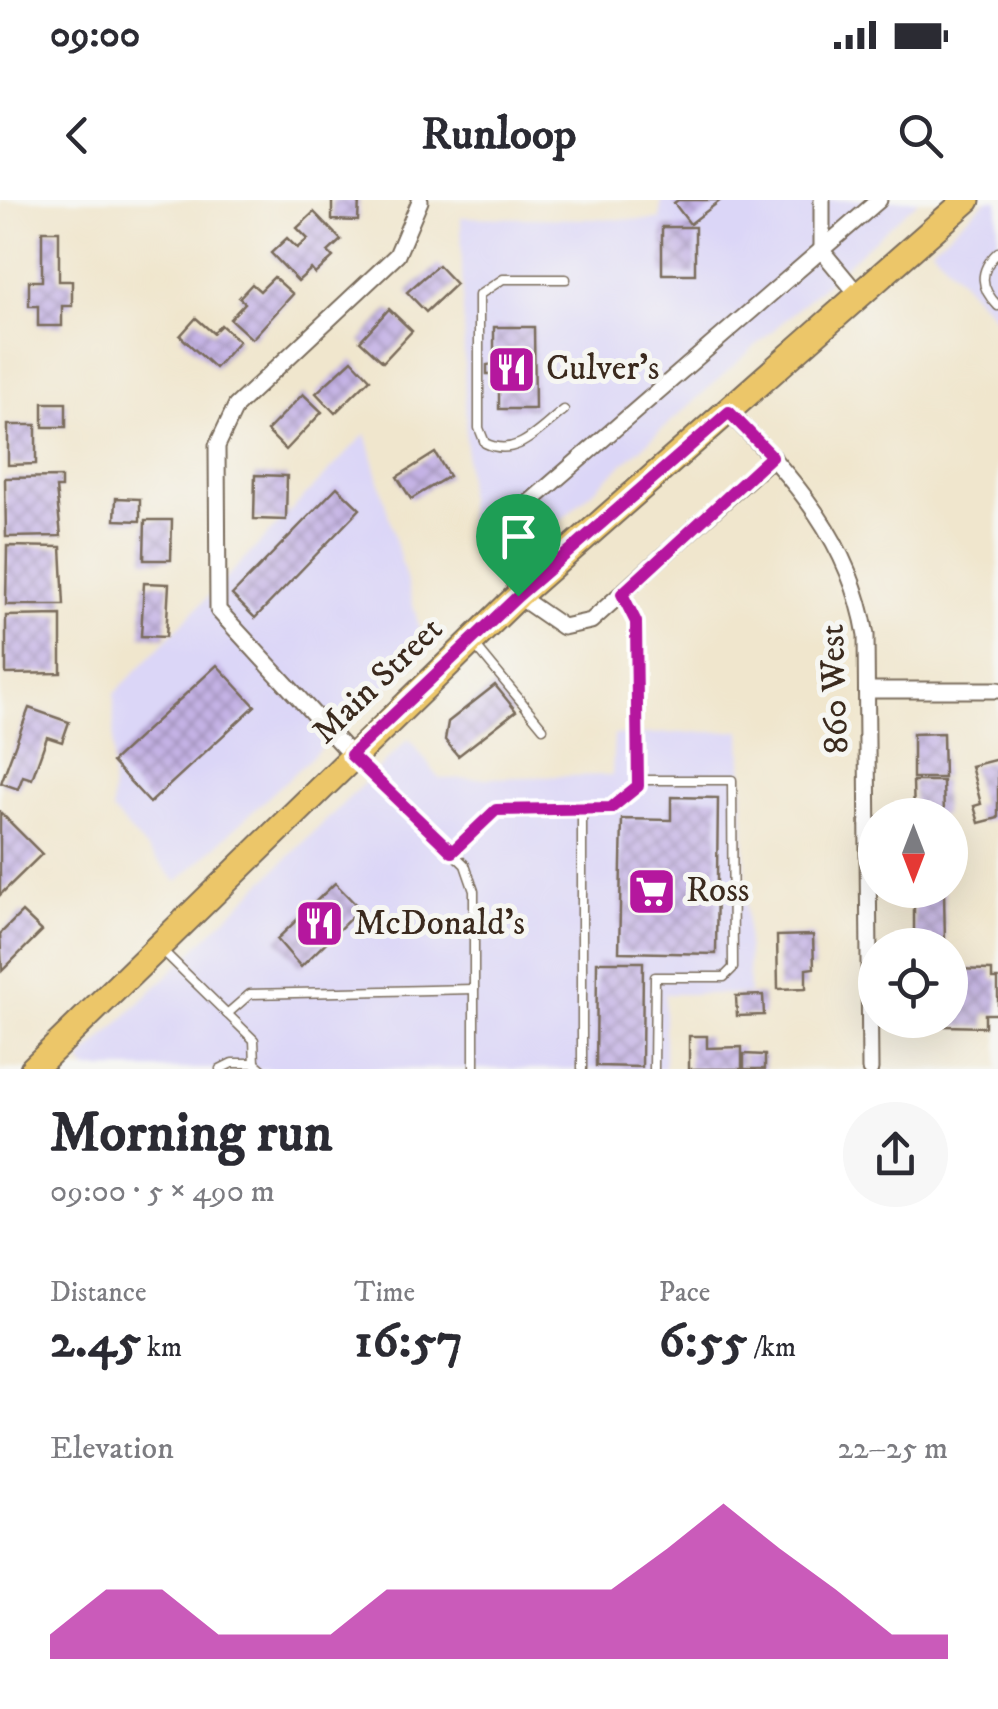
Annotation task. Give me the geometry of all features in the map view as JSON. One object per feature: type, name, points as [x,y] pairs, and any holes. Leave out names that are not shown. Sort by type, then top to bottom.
[{"type":"main road","name":"Main Street","points":[[32,1069],[518,596],[967,200]]},
{"type":"street","points":[[822,200],[822,251],[860,297]]},
{"type":"street","points":[[772,456],[590,620],[563,627],[518,596],[500,528],[879,200]]},
{"type":"street","points":[[351,755],[218,610],[216,446],[236,406],[397,255],[420,201]]},
{"type":"street","name":"860 West","points":[[729,412],[811,500],[855,583],[866,635],[870,1069]]},
{"type":"street","points":[[867,690],[998,690]]},
{"type":"lane","points":[[997,304],[985,293],[983,282],[985,269],[998,252]]},
{"type":"lane","points":[[564,410],[516,448],[500,450],[485,443],[480,428],[480,295],[503,279],[566,279]]},
{"type":"lane","points":[[452,852],[496,810],[611,808],[638,786],[636,622],[622,594]]},
{"type":"lane","points":[[471,640],[543,728]]},
{"type":"lane","points":[[351,755],[465,865],[474,891],[474,1069]]},
{"type":"lane","points":[[638,780],[732,780],[734,968],[724,976],[655,976],[654,1069]]},
{"type":"lane","points":[[582,810],[582,1069]]},
{"type":"lane","points":[[158,946],[254,1040],[259,1066],[232,1063],[220,1069]]},
{"type":"lane","points":[[227,1014],[250,994],[474,989]]},
{"type":"shaded area","points":[[661,200],[919,200],[498,576],[468,539],[461,217],[660,220]]},
{"type":"shaded area","points":[[987,200],[998,200],[998,321],[932,248]]},
{"type":"shaded area","points":[[366,433],[420,630],[416,660],[177,882],[112,811],[114,694]]},
{"type":"shaded area","points":[[741,731],[749,994],[665,994],[665,1069],[85,1069],[80,1061],[409,739],[440,779],[612,775],[614,735]]},
{"type":"building","points":[[332,200],[359,200],[358,221],[332,220]]},
{"type":"building","points":[[721,200],[690,224],[674,203]]},
{"type":"building","points":[[314,212],[341,240],[328,252],[333,257],[315,274],[311,269],[298,281],[271,253],[287,238],[297,248],[308,239],[297,228]]},
{"type":"building","points":[[662,227],[695,227],[695,274],[662,274]]},
{"type":"building","points":[[42,231],[59,231],[59,281],[72,281],[72,306],[62,306],[62,326],[38,326],[38,306],[29,306],[29,281],[42,281]]},
{"type":"building","points":[[438,265],[456,284],[426,312],[407,292]]},
{"type":"building","points":[[274,277],[293,294],[252,339],[230,319],[245,303],[239,298],[252,284],[260,291]]},
{"type":"building","points":[[389,309],[412,331],[383,362],[360,341]]},
{"type":"building","points":[[196,318],[213,333],[221,325],[239,341],[215,368],[180,336]]},
{"type":"building","name":"Culver's","points":[[494,327],[534,327],[535,409],[499,409],[499,374],[487,374],[487,365],[494,364]]},
{"type":"building","points":[[352,360],[370,379],[335,413],[316,393]]},
{"type":"building","points":[[303,394],[322,412],[286,450],[267,431]]},
{"type":"building","points":[[43,403],[66,403],[66,427],[43,427]]},
{"type":"building","points":[[8,425],[36,425],[36,464],[8,465]]},
{"type":"building","points":[[435,453],[449,476],[411,499],[397,477]]},
{"type":"building","points":[[255,475],[287,476],[286,520],[254,519]]},
{"type":"building","points":[[61,477],[61,488],[56,488],[61,536],[6,537],[5,478]]},
{"type":"building","points":[[337,487],[360,509],[255,618],[232,595]]},
{"type":"building","points":[[116,498],[140,499],[140,521],[115,520]]},
{"type":"building","points":[[145,520],[172,520],[171,560],[144,560]]},
{"type":"building","points":[[7,546],[61,547],[64,605],[6,605]]},
{"type":"building","points":[[144,583],[169,584],[166,637],[141,636]]},
{"type":"building","points":[[61,615],[61,673],[6,674],[6,616]]},
{"type":"building","points":[[217,665],[255,706],[150,803],[112,762]]},
{"type":"building","points":[[495,685],[516,711],[458,756],[445,740],[448,722]]},
{"type":"building","points":[[29,708],[69,722],[62,742],[47,737],[32,779],[23,776],[18,789],[1,783]]},
{"type":"building","points":[[943,733],[944,778],[913,778],[913,734]]},
{"type":"building","points":[[998,759],[998,818],[979,823],[974,806],[981,804],[971,766]]},
{"type":"building","points":[[913,781],[943,781],[944,798],[914,798]]},
{"type":"building","points":[[671,797],[718,798],[716,954],[619,952],[622,819],[671,820]]},
{"type":"building","points":[[0,812],[42,854],[0,895]]},
{"type":"building","name":"McDonald's","points":[[335,883],[360,909],[301,967],[277,939]]},
{"type":"building","points":[[914,908],[944,908],[945,928],[914,928]]},
{"type":"building","points":[[22,912],[42,931],[2,971],[0,934]]},
{"type":"building","points":[[813,935],[814,968],[806,969],[806,988],[778,989],[777,936]]},
{"type":"building","points":[[597,962],[643,962],[642,1067],[596,1066]]},
{"type":"building","points":[[968,969],[992,970],[992,979],[998,979],[998,1014],[985,1014],[985,1027],[968,1027]]},
{"type":"building","points":[[763,995],[764,1015],[737,1016],[736,996]]},
{"type":"building","points":[[689,1036],[707,1036],[707,1048],[742,1047],[742,1069],[689,1069]]},
{"type":"building","points":[[744,1054],[765,1055],[765,1069],[744,1069]]},
{"type":"place","name":"Culver's","points":[[511,369]]},
{"type":"place","name":"Ross","points":[[651,891]]},
{"type":"place","name":"McDonald's","points":[[319,924]]},
{"type":"route","points":[[729,412],[772,456],[622,594],[636,622],[638,786],[611,808],[496,810],[452,852],[351,755],[518,596],[729,412]]}]
